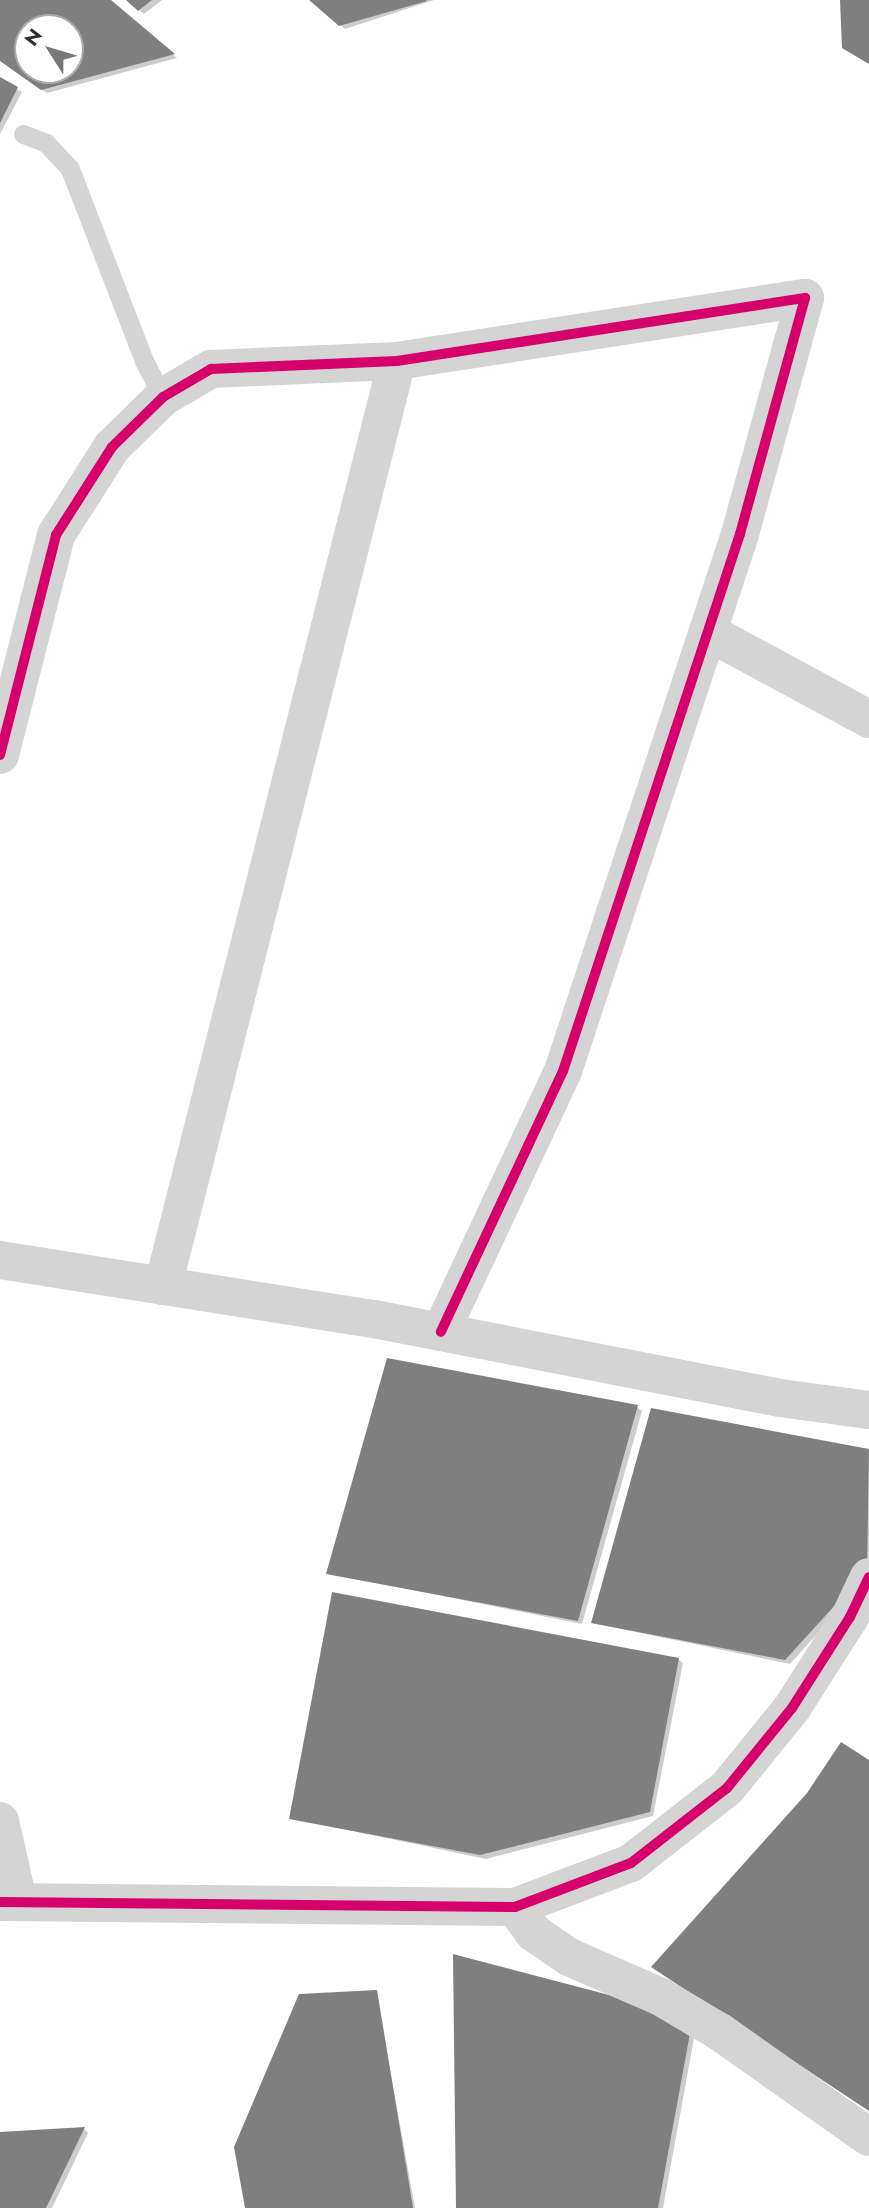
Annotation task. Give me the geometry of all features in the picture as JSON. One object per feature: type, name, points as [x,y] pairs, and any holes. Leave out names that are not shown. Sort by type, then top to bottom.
[{"type":"street","points":[[0,755],[56,535],[112,447],[163,397],[211,369],[397,360],[805,298],[708,632],[563,1071],[441,1332]]},
{"type":"street","points":[[163,1286],[397,360]]},
{"type":"street","points":[[708,632],[869,719]]},
{"type":"street","points":[[0,1260],[441,1332],[780,1398],[869,1410]]},
{"type":"street","points":[[0,1821],[9,1902],[514,1907],[631,1863],[727,1788],[792,1708],[849,1617],[869,1577]]},
{"type":"street","points":[[514,1907],[534,1933],[569,1957],[661,1997],[720,2032],[869,2137]]},
{"type":"lane","points":[[23,134],[46,143],[70,169],[144,361],[163,397]]},
{"type":"building","points":[[0,0],[111,0],[175,54],[84,78],[84,14],[14,14],[14,71],[0,61]]},
{"type":"building","points":[[126,0],[152,0],[138,11]]},
{"type":"building","points":[[309,0],[426,0],[427,1],[339,26]]},
{"type":"building","points":[[840,0],[869,0],[869,64],[842,48]]},
{"type":"building","points":[[0,77],[18,87],[0,123]]},
{"type":"building","points":[[33,84],[63,84],[41,90]]},
{"type":"building","points":[[387,1358],[638,1405],[578,1621],[326,1574]]},
{"type":"building","points":[[651,1408],[869,1449],[867,1570],[785,1660],[591,1623]]},
{"type":"building","points":[[332,1592],[679,1658],[650,1812],[480,1855],[289,1819]]},
{"type":"building","points":[[841,1742],[869,1760],[869,2111],[651,1967],[807,1793]]},
{"type":"building","points":[[453,1954],[693,2017],[658,2208],[456,2208]]},
{"type":"building","points":[[377,1990],[413,2208],[245,2208],[234,2147],[299,1994]]},
{"type":"building","points":[[85,2127],[46,2208],[0,2208],[0,2132]]},
{"type":"cycle path","points":[[0,755],[56,535],[112,447],[163,397],[211,369],[397,361],[805,298],[740,534],[563,1071],[441,1332]]},
{"type":"cycle path","points":[[0,1902],[515,1907],[631,1863],[727,1788],[792,1708],[850,1617],[869,1577]]}]
